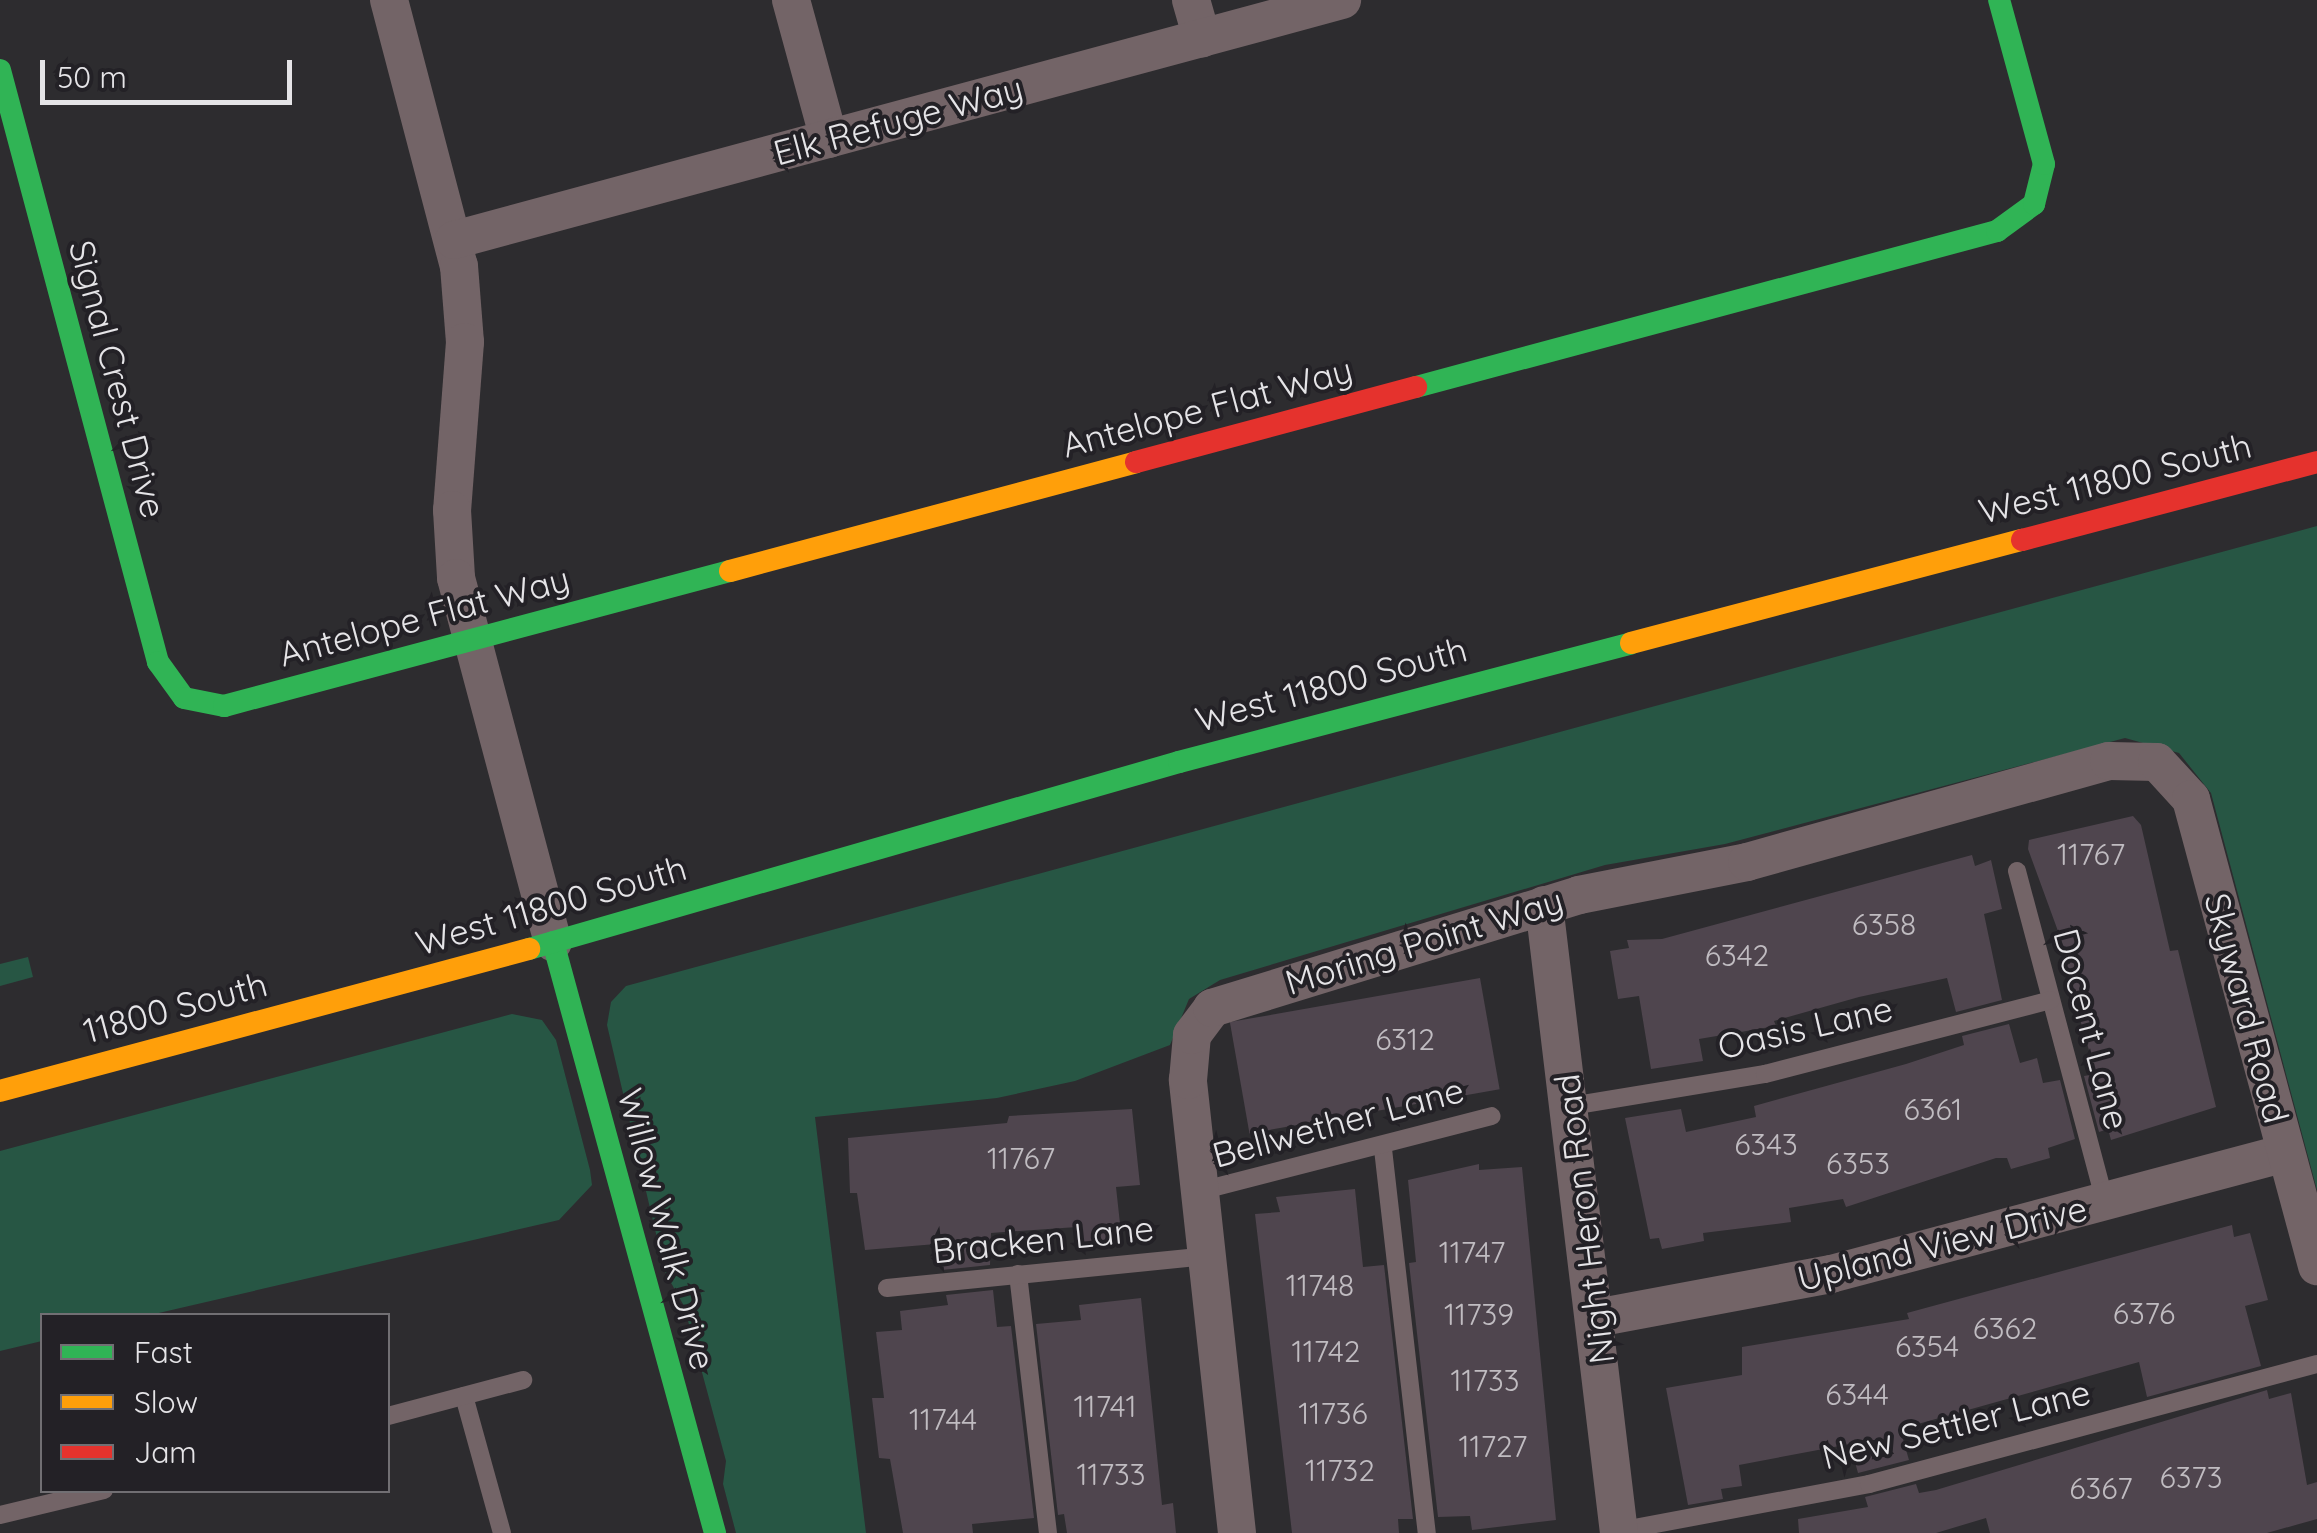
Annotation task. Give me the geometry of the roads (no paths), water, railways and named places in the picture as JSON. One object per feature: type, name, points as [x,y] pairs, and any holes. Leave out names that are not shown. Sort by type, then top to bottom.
[{"type":"street","points":[[389,0],[454,240],[465,342],[452,546],[470,640],[553,942]]},
{"type":"street","points":[[791,0],[829,138]]},
{"type":"street","points":[[1191,0],[1202,38]]},
{"type":"street","name":"Elk Refuge Way","points":[[454,240],[1342,0]]},
{"type":"street","name":"Antelope Flat Way","points":[[184,698],[224,706],[1997,231],[2034,204],[2044,164],[1999,0]]},
{"type":"street","name":"Signal Crest Drive","points":[[0,70],[158,662],[184,698]]},
{"type":"street","name":"West 11800 South","points":[[368,992],[1179,762],[2317,462]]},
{"type":"street","name":"Moring Point Way","points":[[1237,1533],[1206,1256],[1190,1048],[1197,1023],[1212,1008],[1544,906],[1747,862],[2109,761],[2157,762]]},
{"type":"street","name":"Skyward Road","points":[[2157,762],[2191,800],[2317,1266]]},
{"type":"street","name":"Night Heron Road","points":[[1544,906],[1572,1106],[1615,1532]]},
{"type":"street","name":"Willow Walk Drive","points":[[553,942],[715,1533]]},
{"type":"street","name":"11800 South","points":[[0,1091],[368,992]]},
{"type":"street","name":"Upland View Drive","points":[[1596,1318],[1830,1274],[2285,1154]]},
{"type":"lane","name":"Docent Lane","points":[[2017,872],[2105,1202]]},
{"type":"lane","name":"Oasis Lane","points":[[1572,1106],[1765,1074],[2051,1000]]},
{"type":"lane","name":"Bellwether Lane","points":[[1200,1192],[1383,1149],[1492,1116]]},
{"type":"lane","points":[[1383,1149],[1427,1533]]},
{"type":"lane","name":"Bracken Lane","points":[[888,1288],[1206,1256]]},
{"type":"lane","points":[[1018,1274],[1048,1533]]},
{"type":"lane","name":"New Settler Lane","points":[[1615,1532],[1869,1484],[2317,1364]]},
{"type":"lane","points":[[390,1415],[523,1380]]},
{"type":"lane","points":[[464,1396],[502,1533]]},
{"type":"lane","points":[[0,1515],[92,1493]]}]
